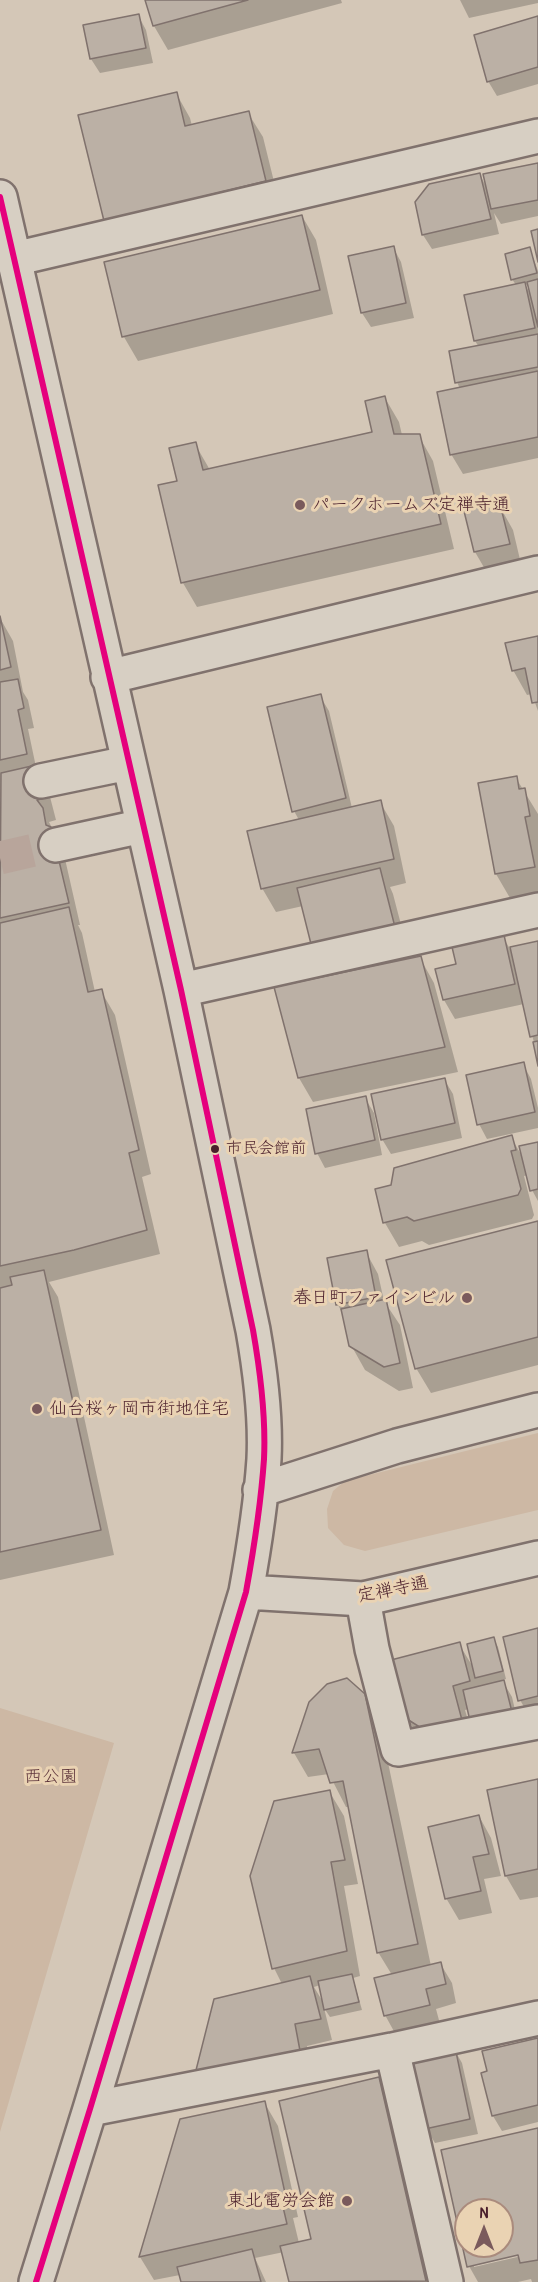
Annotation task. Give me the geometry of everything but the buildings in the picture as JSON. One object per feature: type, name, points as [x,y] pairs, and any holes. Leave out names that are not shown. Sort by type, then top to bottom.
[{"type":"street","points":[[14,259],[538,136]]},
{"type":"street","points":[[0,197],[181,990],[260,1367],[264,1458],[246,1592],[36,2282]]},
{"type":"street","points":[[108,677],[538,573]]},
{"type":"street","points":[[40,781],[128,763]]},
{"type":"street","points":[[56,845],[143,826]]},
{"type":"street","points":[[181,990],[538,910]]},
{"type":"street","points":[[260,1491],[397,1446],[538,1410]]},
{"type":"street","name":"定禅寺通","points":[[246,1592],[363,1599],[538,1558]]},
{"type":"street","points":[[363,1599],[372,1649],[398,1749],[538,1722]]},
{"type":"street","points":[[90,2109],[392,2050],[538,2018]]},
{"type":"street","points":[[392,2050],[446,2282]]},
{"type":"green space","points":[[538,1433],[538,1510],[365,1551],[344,1545],[328,1528],[327,1509],[333,1491],[345,1481]]},
{"type":"green space","name":"西公園","points":[[0,1708],[114,1743],[0,2132]]},
{"type":"tunnel","points":[[0,858],[56,845]]},
{"type":"transit line","points":[[0,197],[181,990],[253,1330],[264,1427],[263,1476],[246,1592],[36,2282]]},
{"type":"place","name":"パークホームズ定禅寺通","points":[[300,505]]},
{"type":"place","name":"市民会館前","points":[[215,1149]]},
{"type":"place","name":"春日町ファインビル","points":[[467,1298]]},
{"type":"place","name":"仙台桜ヶ岡市街地住宅","points":[[37,1409]]},
{"type":"place","name":"東北電労会館","points":[[347,2201]]}]
